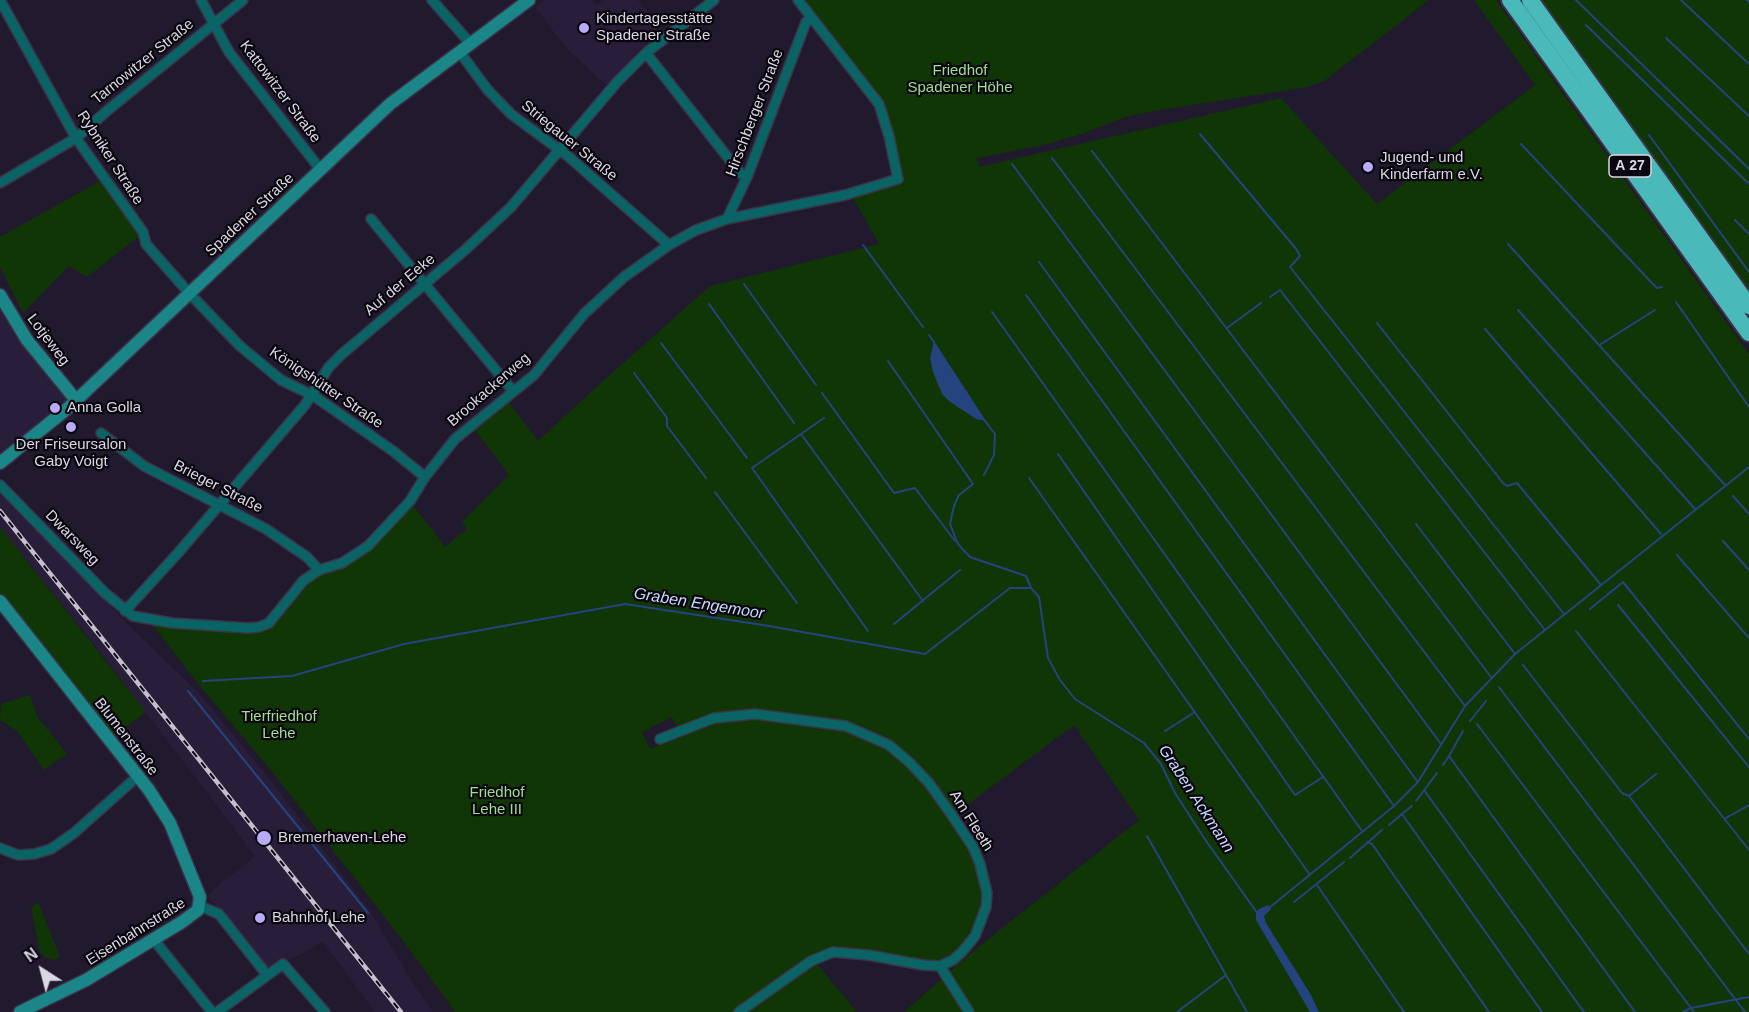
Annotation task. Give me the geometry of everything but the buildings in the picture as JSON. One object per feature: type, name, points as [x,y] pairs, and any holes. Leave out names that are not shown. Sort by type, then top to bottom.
[{"type":"highway","name":"A 27","points":[[1510,0],[1749,333]]},
{"type":"highway","name":"A 27","points":[[1530,0],[1749,306]]},
{"type":"street","name":"Rybniker Straße","points":[[0,0],[76,138],[143,232],[146,244],[189,293]]},
{"type":"street","name":"Kattowitzer Straße","points":[[201,0],[229,52],[320,169]]},
{"type":"street","name":"Tarnowitzer Straße","points":[[0,183],[76,138],[243,0]]},
{"type":"street","points":[[432,0],[470,43]]},
{"type":"street","name":"Spadener Straße","points":[[0,463],[76,400],[390,104],[528,0]]},
{"type":"street","name":"Auf der Eeke","points":[[125,610],[305,405],[329,367],[465,250],[511,207],[618,81],[646,53],[714,0]]},
{"type":"street","points":[[798,0],[812,18]]},
{"type":"street","name":"Hirschberger Straße","points":[[727,219],[747,177],[806,22],[812,18]]},
{"type":"street","name":"Brookackerweg","points":[[125,610],[133,616],[172,623],[248,628],[269,623],[303,580],[319,570],[342,563],[368,546],[408,503],[455,439],[534,375],[584,314],[624,277],[669,245],[696,230],[727,219],[845,195],[898,179],[889,136],[879,104],[812,18]]},
{"type":"street","name":"Striegauer Straße","points":[[459,51],[488,89],[511,114],[569,157],[669,245]]},
{"type":"street","points":[[646,53],[740,173],[747,177]]},
{"type":"street","points":[[371,219],[513,391]]},
{"type":"street","name":"Königshütter Straße","points":[[189,293],[240,346],[281,380],[310,394],[393,451],[425,477]]},
{"type":"street","name":"Lotjeweg","points":[[0,295],[27,340],[76,400]]},
{"type":"street","name":"Brieger Straße","points":[[100,433],[144,466],[176,484],[220,503],[266,529],[307,557],[319,570]]},
{"type":"street","name":"Dwarsweg","points":[[0,485],[105,593],[125,610]]},
{"type":"street","name":"Blumenstraße","points":[[0,601],[138,776],[170,823],[199,893],[200,906]]},
{"type":"street","name":"Am Fleeth","points":[[660,739],[714,718],[754,714],[846,726],[896,750],[928,783],[951,814],[973,847],[985,883],[986,907],[975,936],[953,960],[940,966]]},
{"type":"street","points":[[0,848],[18,855],[34,854],[51,849],[74,833],[138,776]]},
{"type":"street","points":[[200,906],[219,914],[267,975]]},
{"type":"street","name":"Eisenbahnstraße","points":[[20,1012],[86,980],[195,913],[200,906]]},
{"type":"street","points":[[154,939],[212,1012]]},
{"type":"street","points":[[739,1012],[811,961],[833,952],[940,966],[969,1012]]},
{"type":"street","points":[[217,1012],[282,964],[325,1012]]},
{"type":"shaded area","name":"Kindertagesstätte Spadener Straße","points":[[545,0],[592,0],[597,5],[603,0],[638,0],[663,30],[638,51],[607,86],[567,49],[535,7]]},
{"type":"shaded area","points":[[0,302],[71,400],[0,458]]},
{"type":"shaded area","points":[[0,487],[123,620],[197,691],[267,776],[370,911],[433,1012],[375,1012],[322,941],[308,951],[267,969],[207,895],[255,856],[103,656],[0,527]]},
{"type":"green space","points":[[805,0],[1429,0],[1324,81],[1307,87],[1125,117],[1079,135],[1043,145],[977,158],[979,167],[1281,98],[1377,204],[1535,85],[1474,0],[1496,0],[1749,354],[1749,1012],[904,1012],[972,952],[1139,820],[1074,725],[955,814],[893,744],[846,720],[759,710],[712,715],[677,727],[672,717],[642,732],[650,749],[715,720],[754,717],[849,731],[886,748],[923,781],[971,850],[982,883],[979,911],[967,939],[954,954],[938,961],[925,962],[868,951],[808,959],[735,1012],[455,1012],[414,955],[274,774],[153,626],[256,631],[314,576],[344,566],[370,549],[413,505],[445,547],[467,529],[462,522],[509,475],[474,429],[507,400],[538,441],[710,286],[879,244],[852,196],[902,182],[887,113],[882,100]]},
{"type":"green space","points":[[1541,0],[1749,0],[1749,291],[1697,219]]},
{"type":"green space","points":[[100,181],[139,236],[87,277],[69,266],[23,313],[0,267],[0,237]]},
{"type":"green space","points":[[0,527],[146,712],[113,737],[0,598]]},
{"type":"green space","points":[[30,695],[38,718],[67,754],[44,770],[17,731],[0,720],[1,704]]},
{"type":"green space","points":[[36,903],[39,904],[58,952],[59,957],[54,960],[45,957],[40,952],[31,908]]},
{"type":"green space","points":[[817,964],[857,1012],[745,1012]]},
{"type":"water","points":[[934,341],[986,421],[976,419],[942,394],[930,358]]},
{"type":"water","points":[[1268,905],[1271,909],[1264,916],[1266,923],[1311,995],[1319,1012],[1310,1012],[1256,920],[1256,913],[1259,909]]},
{"type":"waterway","points":[[1576,0],[1749,169]]},
{"type":"waterway","points":[[1681,0],[1749,64]]},
{"type":"waterway","points":[[1586,25],[1749,184]]},
{"type":"waterway","points":[[1666,38],[1749,116]]},
{"type":"waterway","points":[[1200,134],[1297,250],[1300,256],[1290,267],[1564,614]]},
{"type":"waterway","points":[[1649,135],[1749,272]]},
{"type":"waterway","points":[[1521,144],[1652,283],[1657,288],[1662,287]]},
{"type":"waterway","points":[[1092,151],[1491,677]]},
{"type":"waterway","points":[[1052,158],[1465,706]]},
{"type":"waterway","points":[[1012,164],[1441,744]]},
{"type":"waterway","points":[[1735,220],[1749,234]]},
{"type":"waterway","points":[[1508,244],[1725,485]]},
{"type":"waterway","points":[[863,245],[923,327]]},
{"type":"waterway","points":[[1039,262],[1417,781]]},
{"type":"waterway","points":[[744,284],[816,385]]},
{"type":"waterway","points":[[1270,297],[1280,290],[1545,630]]},
{"type":"waterway","points":[[1026,295],[1394,806]]},
{"type":"waterway","points":[[1676,302],[1749,407]]},
{"type":"waterway","points":[[1227,328],[1261,303]]},
{"type":"waterway","points":[[709,304],[794,423]]},
{"type":"waterway","points":[[1518,310],[1695,509]]},
{"type":"waterway","points":[[1601,344],[1655,310]]},
{"type":"waterway","points":[[992,312],[1362,831]]},
{"type":"waterway","points":[[1377,323],[1503,483],[1507,486],[1517,483],[1601,585]]},
{"type":"waterway","points":[[1485,329],[1661,534]]},
{"type":"waterway","points":[[929,335],[934,342]]},
{"type":"waterway","points":[[661,343],[747,458]]},
{"type":"waterway","name":"Graben Ackmann","points":[[888,361],[973,484],[959,495],[954,506],[950,524],[958,544],[970,557],[1026,576],[1031,588],[1039,597],[1048,658],[1060,680],[1075,699],[1144,743],[1161,764],[1175,793],[1204,838],[1258,914]]},
{"type":"waterway","points":[[634,373],[667,418],[667,426],[706,478]]},
{"type":"waterway","points":[[822,393],[894,493],[915,488],[955,541]]},
{"type":"waterway","points":[[824,418],[752,468],[868,631]]},
{"type":"waterway","points":[[984,475],[994,455],[995,434],[985,421]]},
{"type":"waterway","points":[[801,434],[923,601]]},
{"type":"waterway","points":[[1058,454],[1295,795],[1323,777]]},
{"type":"waterway","points":[[1269,908],[1394,806],[1418,782],[1465,706],[1515,654],[1749,467]]},
{"type":"waterway","points":[[1029,478],[1310,875]]},
{"type":"waterway","points":[[715,492],[797,603]]},
{"type":"waterway","points":[[1733,496],[1749,514]]},
{"type":"waterway","points":[[1416,524],[1515,654]]},
{"type":"waterway","points":[[1723,541],[1749,570]]},
{"type":"waterway","points":[[1677,555],[1749,638]]},
{"type":"waterway","points":[[894,624],[960,570]]},
{"type":"waterway","points":[[1590,609],[1623,582],[1749,739]]},
{"type":"waterway","name":"Graben Engemoor","points":[[203,681],[292,676],[404,644],[625,604],[769,626],[925,654],[1010,588],[1031,588]]},
{"type":"waterway","points":[[1618,605],[1749,767]]},
{"type":"waterway","points":[[1576,631],[1749,850]]},
{"type":"waterway","points":[[1523,665],[1622,793],[1629,796],[1749,954]]},
{"type":"waterway","points":[[1499,687],[1745,1012]]},
{"type":"waterway","points":[[188,691],[368,913]]},
{"type":"waterway","points":[[1470,721],[1486,701]]},
{"type":"waterway","points":[[1165,731],[1195,712]]},
{"type":"waterway","points":[[1477,724],[1694,1012]]},
{"type":"waterway","points":[[1449,756],[1463,731]]},
{"type":"waterway","points":[[1443,765],[1449,756],[1635,1012]]},
{"type":"waterway","points":[[1416,801],[1437,773]]},
{"type":"waterway","points":[[1629,796],[1656,774]]},
{"type":"waterway","points":[[1424,790],[1584,1012]]},
{"type":"waterway","points":[[1726,818],[1749,805]]},
{"type":"waterway","points":[[1403,813],[1412,806]]},
{"type":"waterway","points":[[1389,825],[1402,814],[1542,1012]]},
{"type":"waterway","points":[[1350,858],[1382,830]]},
{"type":"waterway","points":[[1147,836],[1247,1012]]},
{"type":"waterway","points":[[1367,842],[1372,844],[1489,1012]]},
{"type":"waterway","points":[[1294,902],[1344,862]]},
{"type":"waterway","points":[[1317,885],[1404,1012]]},
{"type":"waterway","points":[[1177,1012],[1226,975]]},
{"type":"waterway","points":[[1683,1012],[1691,1008],[1749,997]]},
{"type":"railway","points":[[0,511],[401,1012]]},
{"type":"place","name":"Kindertagesstätte Spadener Straße","points":[[584,28]]},
{"type":"place","name":"Jugend- und Kinderfarm e.V.","points":[[1368,167]]},
{"type":"place","name":"Anna Golla","points":[[55,408]]},
{"type":"place","name":"Der Friseursalon Gaby Voigt","points":[[71,427]]},
{"type":"place","name":"Bremerhaven-Lehe","points":[[264,838]]},
{"type":"place","name":"Bahnhof Lehe","points":[[260,918]]},
{"type":"park label","name":"Friedhof Spadener Höhe","points":[[960,80]]},
{"type":"park label","name":"Tierfriedhof Lehe","points":[[279,726]]},
{"type":"park label","name":"Friedhof Lehe III","points":[[497,802]]}]
